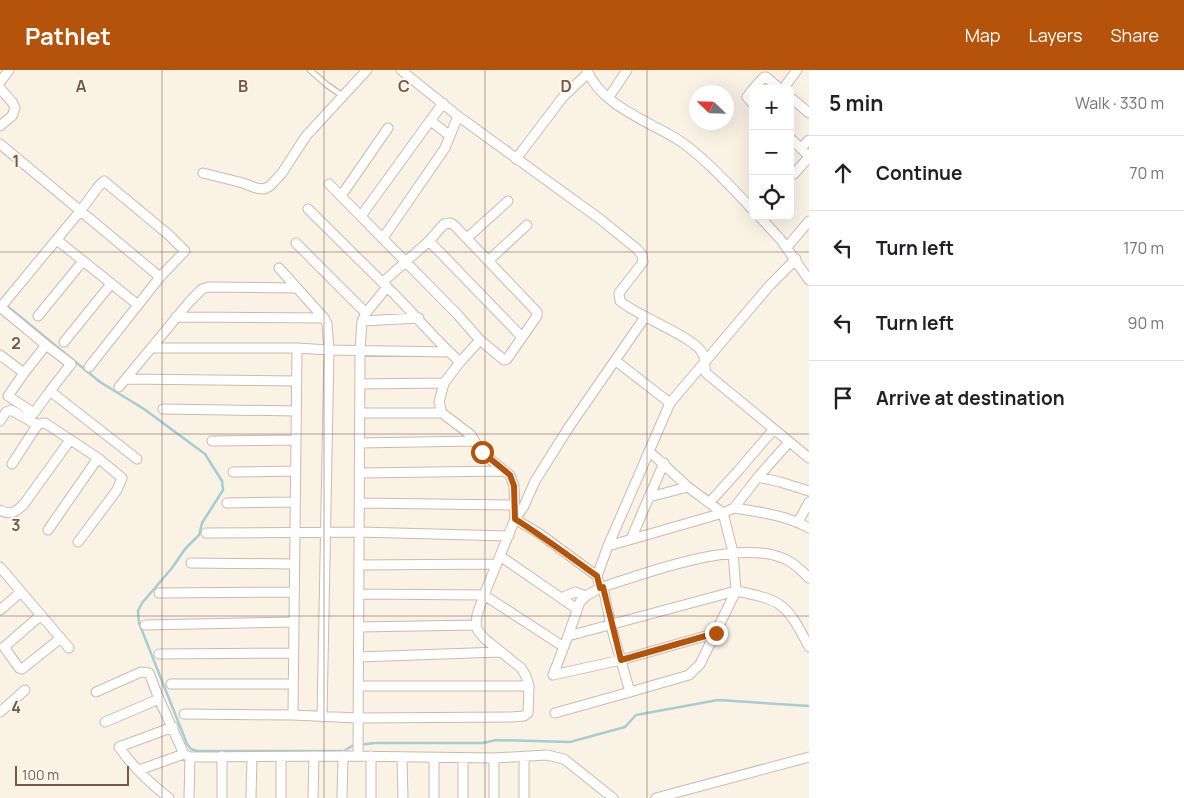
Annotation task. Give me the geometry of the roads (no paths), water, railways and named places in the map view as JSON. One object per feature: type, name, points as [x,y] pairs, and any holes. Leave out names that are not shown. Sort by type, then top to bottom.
[{"type":"street","points":[[0,82],[9,70]]},
{"type":"street","points":[[203,173],[256,188],[264,189],[270,186],[282,173],[306,136],[367,70]]},
{"type":"street","points":[[401,70],[458,116],[498,144],[516,160],[600,219],[642,255],[643,262],[619,293],[620,301],[693,343],[703,354],[706,373],[809,458]]},
{"type":"street","points":[[609,97],[626,70]]},
{"type":"street","points":[[784,85],[797,70]]},
{"type":"street","points":[[516,160],[564,97],[588,72],[595,83],[624,111],[680,142],[749,206]]},
{"type":"street","points":[[757,85],[764,77],[776,85]]},
{"type":"street","points":[[0,88],[15,108],[12,116],[0,126]]},
{"type":"street","points":[[794,101],[809,114]]},
{"type":"street","points":[[361,216],[443,103]]},
{"type":"street","points":[[383,238],[445,148],[458,116]]},
{"type":"street","points":[[431,121],[450,136]]},
{"type":"street","points":[[342,196],[388,128]]},
{"type":"street","points":[[801,148],[809,140]]},
{"type":"street","points":[[794,142],[809,157],[794,174]]},
{"type":"street","points":[[0,144],[160,277]]},
{"type":"street","points":[[46,344],[8,396],[34,414],[71,364],[2,306],[104,182],[169,235],[185,251],[160,277],[89,367]]},
{"type":"street","points":[[329,184],[383,238],[405,261],[468,326],[480,340],[504,360],[507,359],[537,312],[489,260],[450,223],[444,224],[429,241],[405,261],[385,284],[364,317],[360,350],[358,749]]},
{"type":"street","points":[[467,238],[508,201]]},
{"type":"street","points":[[308,209],[419,318],[460,362]]},
{"type":"street","points":[[763,220],[787,247],[809,280]]},
{"type":"street","points":[[787,247],[809,221]]},
{"type":"street","points":[[489,260],[527,225]]},
{"type":"street","points":[[57,240],[138,305]]},
{"type":"street","points":[[429,241],[522,337]]},
{"type":"street","points":[[296,243],[364,317],[419,318]]},
{"type":"street","points":[[597,576],[608,546],[670,403],[770,285],[796,259]]},
{"type":"street","points":[[38,316],[83,261]]},
{"type":"street","points":[[279,268],[324,318],[327,324],[329,350],[322,717]]},
{"type":"street","points":[[64,342],[111,284]]},
{"type":"street","points":[[118,387],[176,317],[202,289],[209,287],[297,288]]},
{"type":"street","points":[[184,714],[293,715],[358,718],[524,716],[528,713],[529,686],[521,668],[500,652],[478,631],[476,625],[477,615],[515,519],[529,494],[569,427],[645,316]]},
{"type":"street","points":[[176,317],[324,318]]},
{"type":"street","points":[[442,413],[440,402],[444,383],[480,340]]},
{"type":"street","points":[[151,348],[297,348],[449,352]]},
{"type":"street","points":[[293,715],[297,348]]},
{"type":"street","points":[[0,355],[24,373]]},
{"type":"street","points":[[616,361],[670,403]]},
{"type":"street","points":[[126,378],[296,381]]},
{"type":"street","points":[[360,384],[444,383]]},
{"type":"street","points":[[50,391],[137,459]]},
{"type":"street","points":[[163,409],[296,411]]},
{"type":"street","points":[[0,421],[6,412],[11,410],[34,424],[48,425],[98,458],[122,478],[121,484],[78,542]]},
{"type":"street","points":[[360,413],[442,413],[467,431],[482,452],[510,475],[514,486],[515,519]]},
{"type":"street","points":[[12,464],[38,424]]},
{"type":"street","points":[[709,503],[774,429]]},
{"type":"street","points":[[0,510],[15,513],[24,504],[70,440]]},
{"type":"street","points":[[212,441],[296,440]]},
{"type":"street","points":[[360,444],[474,441]]},
{"type":"street","points":[[608,546],[723,513],[734,508],[789,442]]},
{"type":"street","points":[[554,713],[689,675],[700,664],[736,591],[733,552],[723,513],[688,487],[649,451]]},
{"type":"street","points":[[48,530],[98,458]]},
{"type":"street","points":[[631,539],[664,463]]},
{"type":"street","points":[[233,472],[295,471]]},
{"type":"street","points":[[360,473],[506,471]]},
{"type":"street","points":[[758,477],[809,491]]},
{"type":"street","points":[[514,486],[529,494]]},
{"type":"street","points":[[649,496],[688,487]]},
{"type":"street","points":[[227,503],[295,502]]},
{"type":"street","points":[[798,522],[809,502]]},
{"type":"street","points":[[360,503],[514,505]]},
{"type":"street","points":[[734,508],[756,511],[798,522],[809,528]]},
{"type":"street","points":[[515,519],[540,534],[597,576],[602,588],[630,692]]},
{"type":"street","points":[[206,533],[359,532],[508,536]]},
{"type":"street","points":[[716,633],[621,660],[553,675],[580,602],[586,596],[602,588],[667,566],[733,552],[751,551],[792,562],[809,578]]},
{"type":"street","points":[[359,565],[498,560],[577,609]]},
{"type":"street","points":[[191,562],[294,564]]},
{"type":"street","points":[[0,567],[40,616],[70,648]]},
{"type":"street","points":[[568,636],[736,591],[764,596],[783,607],[791,614],[809,648]]},
{"type":"street","points":[[0,610],[21,592]]},
{"type":"street","points":[[159,593],[294,592]]},
{"type":"street","points":[[561,598],[574,592],[586,596]]},
{"type":"street","points":[[359,594],[484,595],[564,647]]},
{"type":"street","points":[[40,616],[4,646],[4,649],[19,668],[22,669],[61,638]]},
{"type":"street","points":[[145,625],[294,622]]},
{"type":"street","points":[[359,627],[476,625]]},
{"type":"street","points":[[359,657],[500,652]]},
{"type":"street","points":[[159,654],[293,653]]},
{"type":"street","points":[[96,692],[140,672],[149,673],[159,699],[187,756],[189,798]]},
{"type":"street","points":[[171,684],[293,684]]},
{"type":"street","points":[[358,686],[529,686]]},
{"type":"street","points":[[0,712],[25,690]]},
{"type":"street","points":[[105,722],[159,699]]},
{"type":"street","points":[[169,798],[126,757],[119,747],[173,727]]},
{"type":"street","points":[[139,770],[187,756],[343,756],[358,749]]},
{"type":"street","points":[[358,749],[371,756],[402,758],[494,758],[547,755],[564,759],[612,798]]},
{"type":"street","points":[[222,756],[222,798]]},
{"type":"street","points":[[313,798],[314,756]]},
{"type":"street","points":[[342,798],[343,756]]},
{"type":"street","points":[[371,756],[371,798]]},
{"type":"street","points":[[251,798],[252,757]]},
{"type":"street","points":[[281,757],[281,798]]},
{"type":"street","points":[[524,757],[524,798]]},
{"type":"street","points":[[656,798],[809,757]]},
{"type":"street","points":[[402,758],[403,798]]},
{"type":"street","points":[[434,758],[434,798]]},
{"type":"street","points":[[463,758],[463,798]]},
{"type":"street","points":[[494,758],[494,798]]},
{"type":"lane","points":[[310,70],[343,96]]},
{"type":"waterway","points":[[6,305],[100,382],[144,409],[205,454],[222,481],[223,490],[202,523],[199,535],[185,549],[172,568],[142,603],[138,611],[139,623],[187,744],[191,749],[197,751],[344,751],[352,746],[374,743],[483,743],[496,740],[570,742],[625,727],[636,715],[718,700],[809,706]]}]
